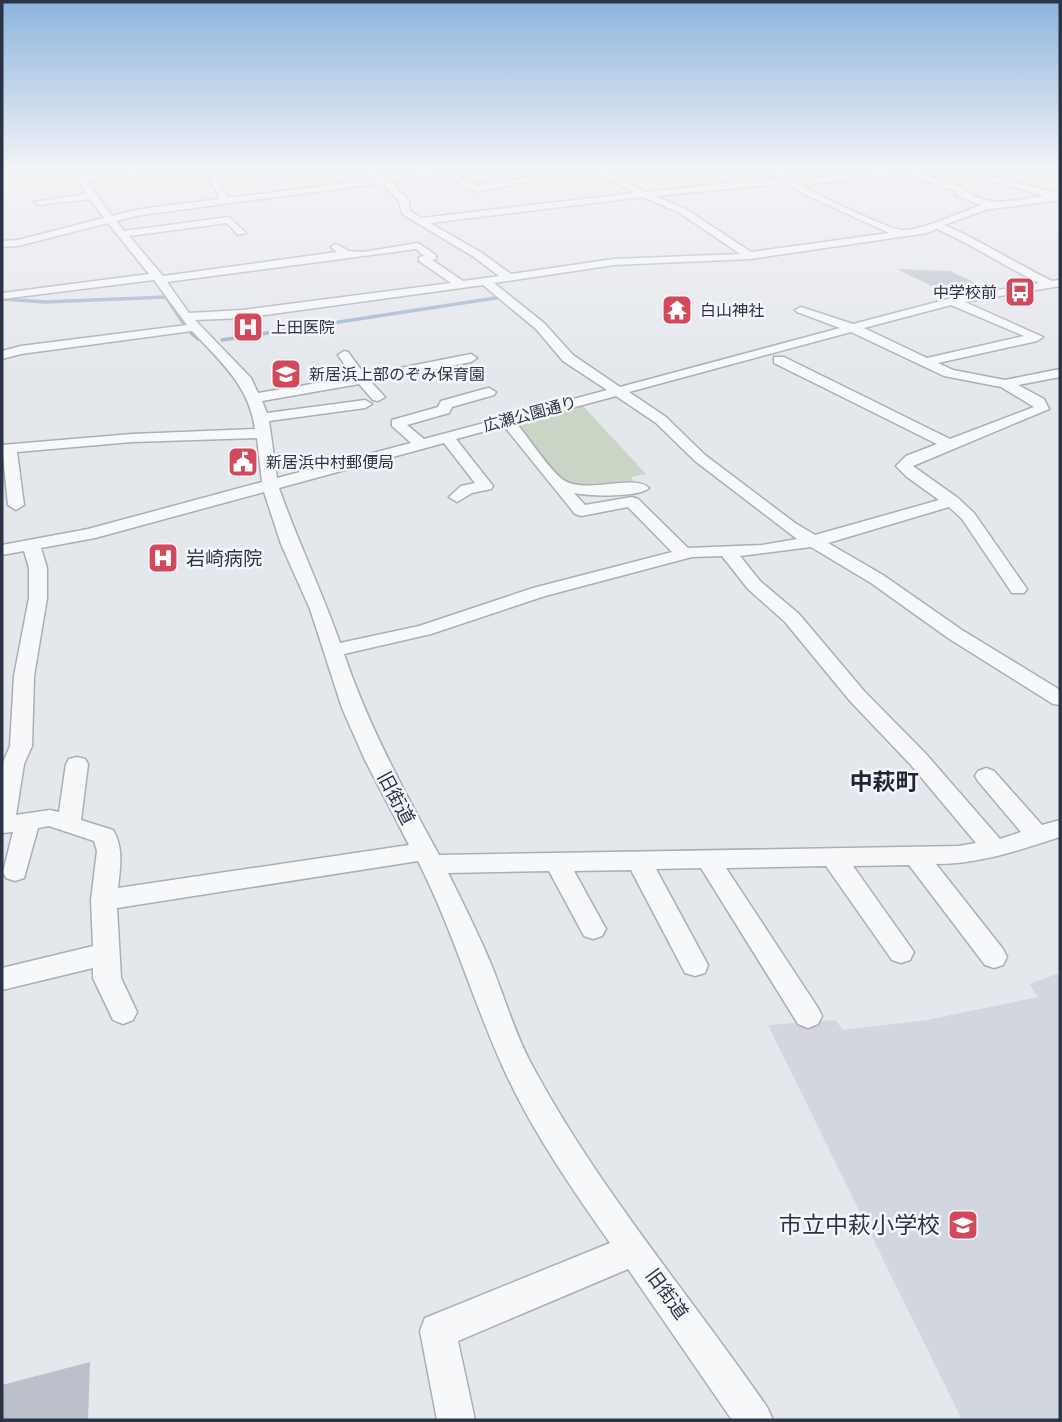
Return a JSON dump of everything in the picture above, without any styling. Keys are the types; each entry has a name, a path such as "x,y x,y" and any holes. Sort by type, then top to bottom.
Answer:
{"street":[{"path":"2,244 34,243 78,234"},
{"name":"旧街道","path":"121,234 190,322 246,381 260,416 270,485 333,650 352,708 428,858 477,963 519,1070 562,1145 754,1420"},
{"path":"443,234 478,255 510,279"},
{"path":"718,234 750,256"},
{"path":"2,355 40,347 110,340 190,322 462,286 614,262 750,256 898,234"},
{"path":"958,234 973,241 1000,260 1057,286"},
{"path":"2,296 239,271 341,251 363,255 418,246 432,257 423,259 462,286"},
{"path":"487,282 540,326 568,358 619,390 661,421 700,458 813,541 1060,699"},
{"name":"広瀬公園通り","path":"2,550 89,534 952,301 1057,286"},
{"path":"925,362 1037,337 952,301"},
{"path":"801,310 853,328 949,373 1005,384 1039,402 1042,409 911,458 904,466 968,516 1018,589"},
{"path":"344,355 375,404 421,444"},
{"path":"260,416 362,380 471,358"},
{"path":"779,360 949,444"},
{"path":"1005,384 1060,373"},
{"path":"397,423 444,410 446,404 489,392"},
{"path":"16,505 6,449 131,438 260,416 375,404"},
{"path":"507,421 581,511 632,502 684,554"},
{"path":"447,437 485,486 467,489 457,497"},
{"path":"558,484 587,491 641,488"},
{"path":"333,650 424,630 539,592 684,554 762,550 813,541 952,501"},
{"path":"31,545 38,568 38,598 24,676 21,746 13,764 2,825 50,818 105,836 109,851 104,900 107,978 123,1012"},
{"path":"726,550 754,585 792,618 857,696 918,759 995,849"},
{"path":"69,824 78,764"},
{"path":"986,776 1049,832"},
{"path":"15,872 28,821"},
{"path":"104,900 428,858 558,863 959,855 995,849 1049,832"},
{"path":"917,856 994,957"},
{"path":"833,857 901,952"},
{"path":"708,860 807,1016"},
{"path":"639,861 695,965"},
{"path":"558,863 593,929"},
{"path":"2,979 105,954"},
{"path":"456,1420 438,1331 634,1250"}],"shaded area":[{"name":"市立中萩小学校","path":"1060,973 1060,1420 962,1420 768,1025 835,1020 843,1030 927,1020 1038,997 1029,984"}],"green space":[{"path":"582,405 646,474 631,477 636,485 587,488 565,483 515,422"}],"building":[{"path":"897,269 950,271 984,287 946,293"},
{"path":"90,1362 88,1420 2,1420 2,1385"}],"waterway":[{"path":"2,299 45,302 166,297 186,327"},
{"path":"222,340 502,297"},
{"path":"189,331 198,339"}],"place":[{"name":"中学校前","path":"1020,292"},
{"name":"白山神社","path":"677,310"},
{"name":"上田医院","path":"248,327"},
{"name":"新居浜上部のぞみ保育園","path":"286,374"},
{"name":"新居浜中村郵便局","path":"243,462"},
{"name":"岩崎病院","path":"163,558"},
{"name":"市立中萩小学校","path":"963,1225"}],"district":[{"name":"中萩町","path":"884,782"}]}
